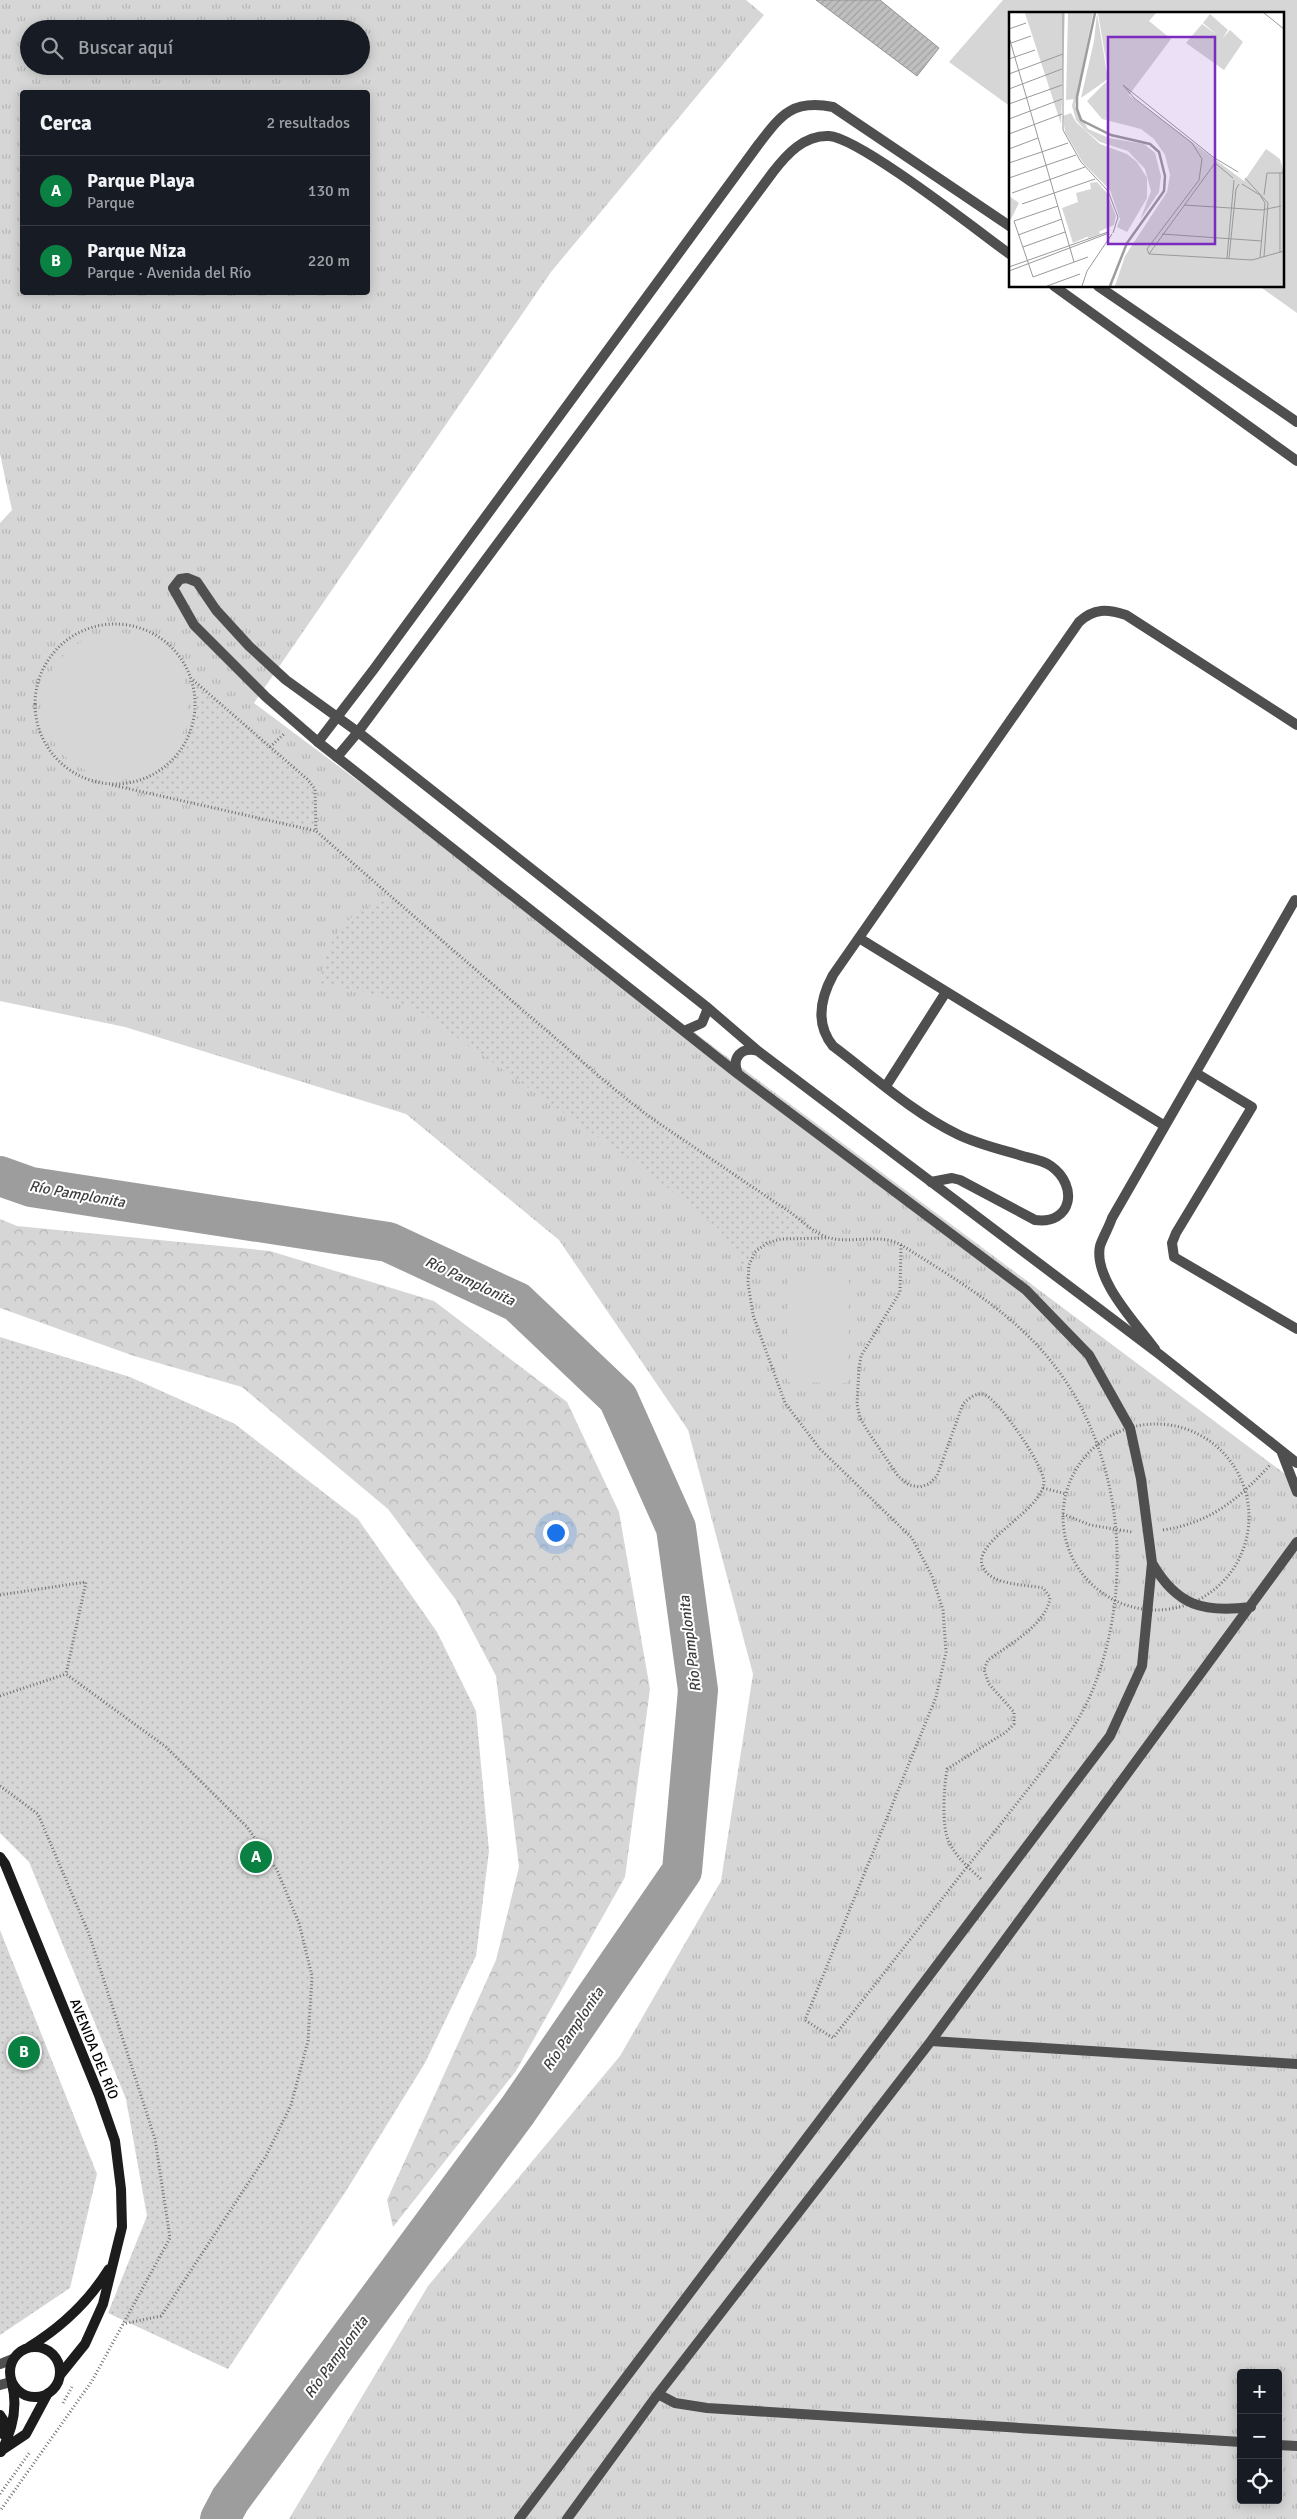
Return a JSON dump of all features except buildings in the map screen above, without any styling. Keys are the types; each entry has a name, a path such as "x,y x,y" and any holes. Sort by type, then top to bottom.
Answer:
{"main road":[{"name":"AVENIDA DEL RÍO","path":"0,1857 5,1864 99,2095 115,2142 122,2210 115,2260 103,2304 85,2344 60,2375"},
{"path":"1,2451 9,2434 15,2404 9,2374 13,2359 54,2331 83,2302 115,2260"},
{"path":"11,2382 24,2394 41,2396 54,2388 60,2375 58,2362 47,2351 40,2347 26,2349"},
{"path":"1,2451 26,2434 48,2393"},
{"path":"0,2415 4,2421 1,2451"}],"street":[{"path":"318,742 758,145 779,118 791,108 806,104 833,106 1009,226"},
{"path":"337,757 358,732 767,180 794,149 808,140 819,136 841,138 893,170 1009,254"},
{"path":"1057,288 1297,461"},
{"path":"1101,288 1297,422"},
{"path":"519,2519 1110,1736 1142,1666 1152,1563 1141,1478 1130,1428 1088,1355 1026,1290 738,1074 318,742 260,691 194,625 173,588 180,579 187,578 197,582 216,610 248,646 286,680 358,732 708,1008 758,1051 1159,1354 1297,1463"},
{"path":"931,1182 952,1178 960,1180 1035,1220 1044,1222 1057,1217 1065,1210 1068,1200 1068,1188 1063,1178 1049,1164 958,1134 922,1113 833,1046 827,1039 820,1016 827,986 1079,622 1090,613 1107,610 1126,615 1297,725"},
{"path":"1159,1354 1111,1290 1099,1266 1100,1246 1112,1218 1295,900"},
{"path":"859,938 1165,1126"},
{"path":"886,1086 946,992"},
{"path":"684,1031 702,1023 708,1008"},
{"path":"738,1074 734,1066 736,1058 742,1051 750,1049 758,1051"},
{"path":"1196,1073 1252,1107 1176,1233 1172,1243 1174,1257 1297,1329"},
{"path":"1282,1452 1297,1492"},
{"path":"568,2519 658,2394 931,2041 1297,1542"},
{"path":"1152,1563 1162,1579 1175,1593 1192,1603 1221,1611 1251,1607"},
{"path":"931,2041 1297,2064"},
{"path":"0,2364 13,2359"},
{"path":"0,2385 11,2382"},
{"path":"658,2394 675,2403 707,2408 1237,2442"},
{"path":"1282,2445 1297,2446"}],"path":[{"path":"316,831 317,802 315,789 311,784 193,680 181,659 161,640 138,629 113,624 87,628 63,641 45,662 35,688 34,715 42,741 59,763 82,778 316,831 642,1112 828,1238"},
{"path":"109,785 135,782 151,776 159,772 179,754 192,732 197,706 193,680"},
{"path":"828,1238 885,1239 901,1245 1015,1323 1038,1345 1058,1371 1087,1420 1097,1445 1111,1492 1117,1531 1118,1565 1115,1601 1106,1645 1093,1688 1071,1733 833,2038 805,2020 927,1721 936,1697 946,1652 943,1610 932,1576 912,1538 806,1434 785,1403 753,1315 748,1283 749,1265 755,1252 767,1243 781,1239 828,1238"},
{"path":"901,1245 900,1292 868,1343 858,1368 857,1404 860,1418 867,1430 898,1476 909,1485 920,1488 929,1484 937,1476 963,1404 970,1397 981,1394 991,1398 999,1408 1040,1465 1044,1478 1043,1488 1036,1499 984,1550 982,1563 986,1574 996,1580 1043,1588 1050,1597 1049,1607 1043,1618 988,1660 984,1670 989,1684 1014,1712 1014,1724 1006,1732 947,1769 946,1835 949,1843 967,1867 994,1890"},
{"path":"1063,1514 1090,1525 1117,1531 1148,1532 1177,1528 1207,1518 1246,1492 1282,1452"},
{"path":"1043,1488 1066,1494"},
{"path":"0,1595 86,1582 66,1674"},
{"path":"0,1696 66,1674"},
{"path":"66,1674 166,1747 247,1827 277,1870 299,1923 312,1976 308,2041 294,2096 266,2156 161,2316 123,2324"},
{"path":"62,2406 74,2382"},
{"path":"0,2494 34,2446"}],"green space":[{"path":"0,0 746,0 764,15 551,272 254,703 1297,1483 1297,2519 289,2519 428,2286 620,2056 721,1881 753,1674 688,1430 559,1240 406,1114 125,1027 0,1001 0,523 12,510 0,454"},
{"path":"1003,0 1297,0 1297,313 1262,288 1284,288 1284,12 1009,12 1009,106 949,62"},
{"path":"116,633 144,638 167,654 183,677 188,705 183,733 167,756 144,772 116,777 88,772 65,756 49,733 44,705 49,677 65,654 88,638"},
{"path":"193,680 307,779 315,789 316,831 109,785 133,783 148,777 159,771 178,754 191,732 195,720 197,704"},
{"path":"394,899 642,1112 827,1238 785,1239 773,1241 763,1246 755,1254 750,1266 748,1283 737,1253 720,1230 653,1176 448,1031 418,1010 373,994 320,983 327,952 342,928 363,909"},
{"path":"0,1219 17,1226 270,1251 434,1301 567,1402 619,1512 650,1689 625,1877 516,2071 393,2227 387,2200 496,1960 519,1867 496,1676 456,1600 388,1509 242,1387 134,1356 0,1308"},
{"path":"788,1277 849,1277 848,1383 787,1382"},
{"path":"0,1337 130,1377 235,1424 358,1519 437,1632 476,1711 489,1851 476,1956 425,2063 346,2191 228,2369 108,2313 147,2216 126,2099 29,1862 0,1833"},
{"path":"0,1930 97,2174 70,2288 0,2335"}],"waterway":[{"name":"Río Pamplonita","path":"0,1176 31,1187 388,1242 517,1302 618,1398 676,1528 698,1690 682,1871 518,2110 230,2500 220,2519"}],"place":[{"name":"Parque Playa","path":"256,1857"},
{"name":"Parque Niza","path":"24,2052"}]}
